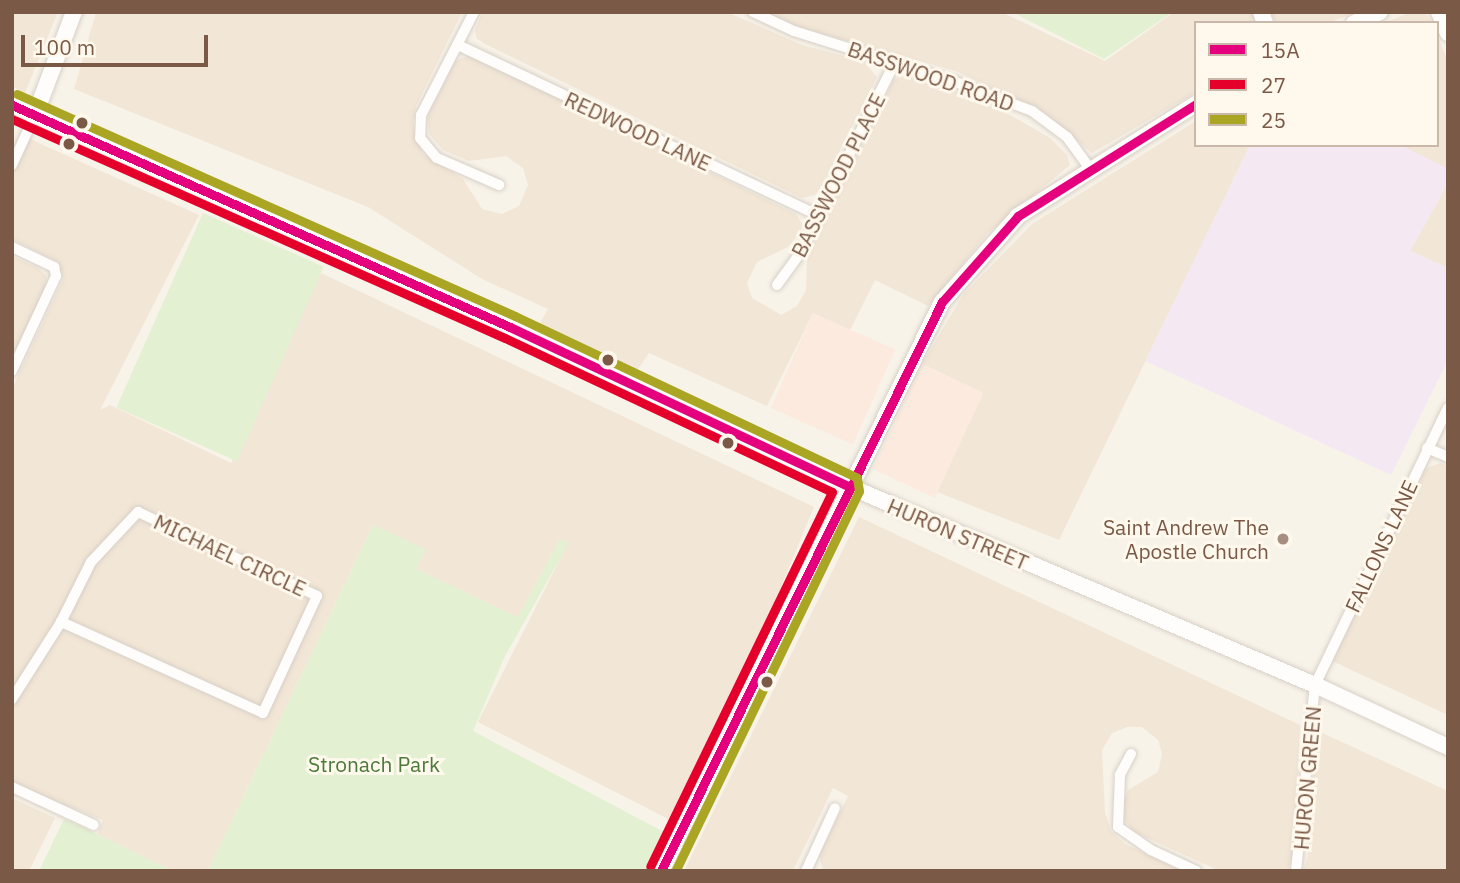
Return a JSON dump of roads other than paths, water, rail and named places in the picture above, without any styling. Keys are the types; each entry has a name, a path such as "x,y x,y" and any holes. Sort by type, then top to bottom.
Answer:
{"main road":[{"path":"35,115 74,12"},
{"path":"1359,21 1380,12"},
{"path":"1439,12 1448,33"},
{"name":"HURON STREET","path":"12,105 510,327 848,486 1315,685 1448,747"},
{"path":"661,871 848,486 942,302 1018,216 1194,105"}],"street":[{"path":"474,12 421,116 420,138 437,158 499,185"},
{"name":"BASSWOOD ROAD","path":"753,12 794,31 895,62 1032,111 1067,137 1090,169"},
{"name":"REDWOOD LANE","path":"458,45 819,216"},
{"name":"BASSWOOD PLACE","path":"777,285 801,253 895,62"},
{"path":"12,164 35,115"},
{"path":"12,247 54,267 56,276 52,295 12,372"},
{"name":"FALLONS LANE","path":"1315,685 1448,408"},
{"path":"1427,448 1448,457"},
{"name":"MICHAEL CIRCLE","path":"12,699 61,622 91,562 138,512 317,596 263,713 61,622"},
{"name":"HURON GREEN","path":"1296,871 1315,685"},
{"path":"1131,754 1118,785 1118,827 1151,850 1196,871"},
{"path":"12,787 94,825"},
{"path":"806,871 835,808"}],"place":[{"name":"Saint Andrew The Apostle Church","path":"1283,539"}],"park label":[{"name":"Stronach Park","path":"374,764"}]}
